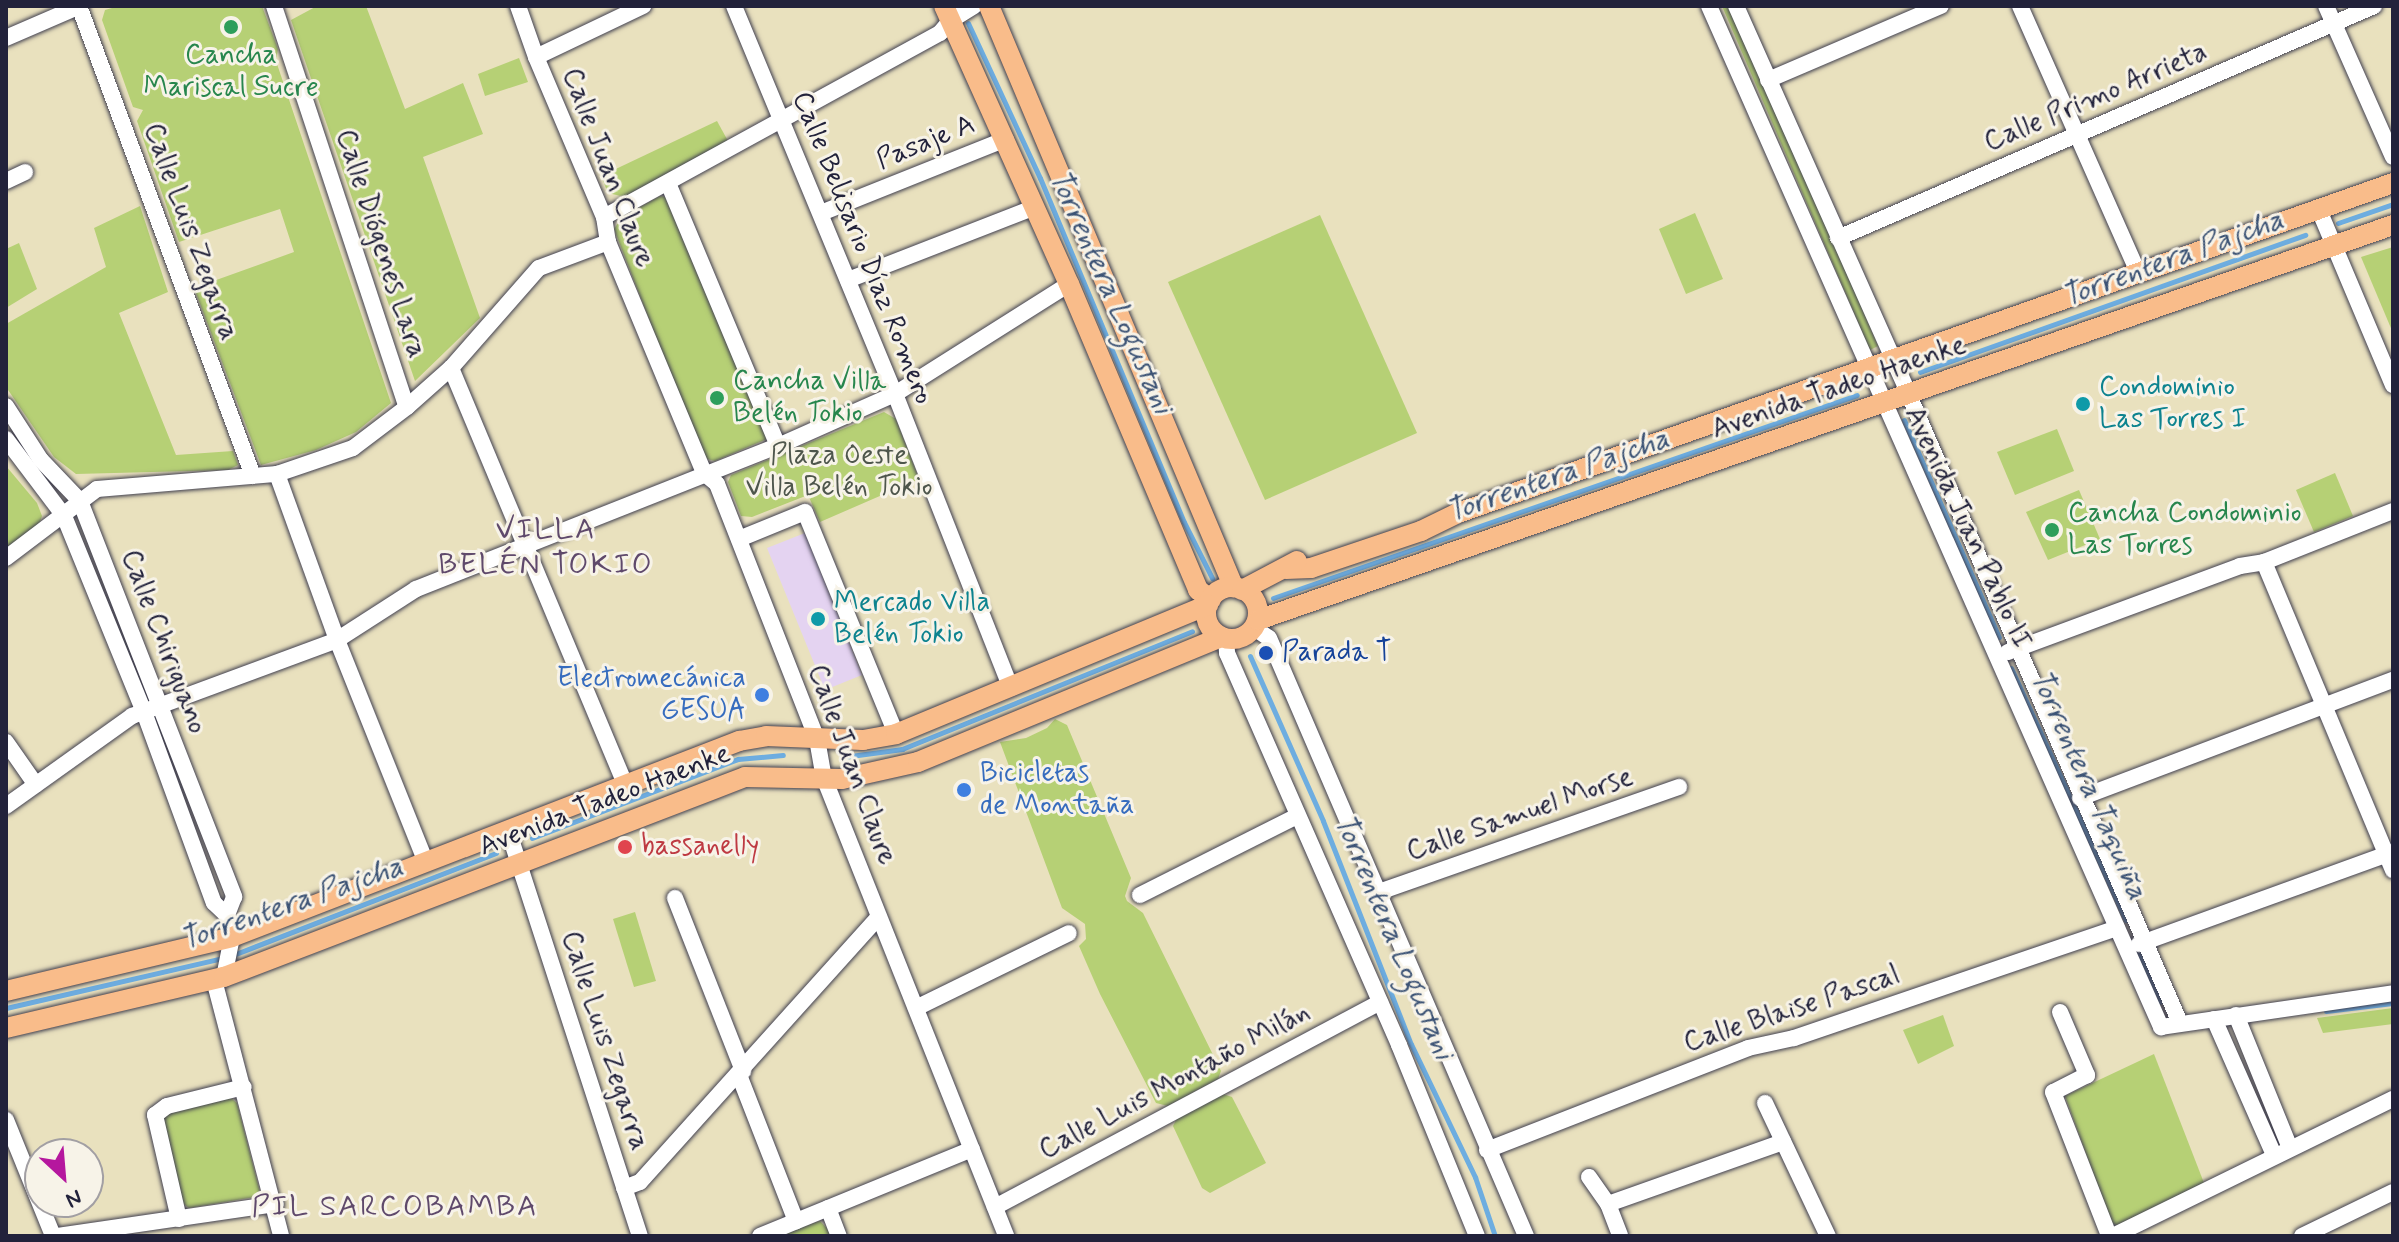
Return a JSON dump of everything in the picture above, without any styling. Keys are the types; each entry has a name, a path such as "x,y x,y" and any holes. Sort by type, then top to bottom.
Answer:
{"main road":[{"path":"989,6 1238,589 1256,604 1256,624 1241,637 1224,638 1208,624 1209,602 1220,590 1238,589"},
{"path":"947,14 1006,139 1198,590 1209,602"},
{"name":"Avenida Tadeo Haenke","path":"1238,589 1286,569 1300,559 1418,519 1458,513 2393,183"},
{"name":"Avenida Tadeo Haenke","path":"1256,624 2393,225"},
{"name":"Avenida Tadeo Haenke","path":"6,991 225,962 426,863 739,741 766,736 863,740 896,734 1209,602"},
{"name":"Avenida Tadeo Haenke","path":"6,1028 225,962 519,862 745,777 842,779 918,762 1224,638"}],"street":[{"path":"6,38 80,6"},
{"name":"Calle Luis Zegarra","path":"80,6 253,476"},
{"name":"Calle Diógenes Lara","path":"274,6 407,407"},
{"name":"Calle Juan Claure","path":"518,6 536,57 604,217 608,242 704,473 717,484 739,539 817,739 824,778 1006,1236"},
{"path":"536,57 643,6"},
{"name":"Calle Belisario Díaz Romero","path":"734,6 895,394 1011,688"},
{"path":"604,217 940,33 947,14 974,6"},
{"name":"Avenida Juan Pablo II","path":"1709,6 1882,403 1998,656 2161,1027 2180,1023 2080,798 1908,393 1736,6"},
{"path":"1768,80 1941,6"},
{"path":"2020,6 2139,274"},
{"path":"2326,6 2393,157"},
{"name":"Calle Primo Arrieta","path":"1838,238 2374,6"},
{"name":"Pasaje A","path":"821,213 1006,139"},
{"path":"6,181 25,172"},
{"path":"668,183 778,446"},
{"path":"848,280 1035,207"},
{"path":"2319,210 2393,385"},
{"path":"6,558 97,489 277,474 353,448 451,368 539,268 608,242"},
{"path":"6,806 132,716 161,708 337,640 416,589 778,446 895,394 1069,284"},
{"name":"Calle Diógenes Lara","path":"451,368 625,784"},
{"name":"Calle Chiriguano","path":"6,406 41,460 80,501 234,897 227,915 225,962 244,1087 276,1204 281,1236"},
{"name":"Calle Chiriguano","path":"6,439 64,516 144,712 214,903 227,915"},
{"path":"277,474 337,640 426,863"},
{"path":"1998,656 2240,566 2264,562 2393,511"},
{"path":"739,539 805,512 896,734"},
{"path":"2125,947 2391,859 2264,562"},
{"path":"1256,624 1269,638 1526,1236"},
{"path":"1224,638 1227,653 1380,1002 1477,1236"},
{"path":"2080,798 2393,680"},
{"path":"6,742 36,785"},
{"name":"Calle Samuel Morse","path":"1379,892 1679,787"},
{"path":"1140,895 1297,816"},
{"name":"Calle Luis Zegarra","path":"508,830 640,1236"},
{"path":"675,898 796,1221"},
{"path":"624,1188 640,1182 879,917"},
{"name":"Calle Blaise Pascal","path":"1487,1150 1748,1048 1794,1038 2117,928"},
{"path":"916,1008 1069,933"},
{"path":"2180,1023 2393,993"},
{"name":"Calle Luis Montaño Milán","path":"995,1207 1380,1002"},
{"path":"2060,1012 2087,1075 2053,1092 2111,1236 2393,1099"},
{"path":"2236,1015 2290,1148"},
{"path":"2214,1019 2274,1155"},
{"path":"179,1219 155,1115 167,1106 244,1087"},
{"path":"1765,1103 1828,1236"},
{"path":"6,1120 55,1236 276,1204"},
{"path":"1608,1204 1783,1142"},
{"path":"760,1236 972,1149"},
{"path":"1589,1177 1608,1204 1620,1236"},
{"path":"2314,1233 2393,1192"},
{"path":"828,1208 839,1236"}],"shaded area":[{"name":"Mercado Villa Belén Tokio","path":"805,533 862,675 825,690 767,548"}],"green space":[{"path":"119,6 262,6 278,49 276,61 391,403 356,432 316,450 261,465 194,288 294,252 280,209 179,242 137,121 143,110 133,107 102,20 105,10"},
{"path":"317,6 366,6 405,109 463,83 483,134 423,157 480,318 415,381 291,20"},
{"path":"1722,6 1732,6 1878,346 1870,350"},
{"path":"519,58 528,82 485,96 478,74"},
{"path":"717,121 728,141 625,197 608,193 601,176"},
{"path":"660,196 665,197 767,439 715,461 703,458 614,229 622,217"},
{"path":"140,206 168,292 119,313 176,455 233,451 238,465 228,470 76,474 54,457 6,387 6,324 106,267 94,228"},
{"path":"1695,213 1723,279 1686,294 1659,229"},
{"path":"1320,215 1417,433 1265,500 1168,282"},
{"path":"19,243 37,289 6,308 6,249"},
{"path":"2393,247 2393,333 2361,257"},
{"name":"Plaza Oeste Villa Belén Tokio","path":"884,412 896,419 919,479 820,522 808,495 752,517 741,516 728,482 731,475"},
{"path":"2057,429 2074,471 2015,495 1997,452"},
{"path":"6,466 37,503 42,516 38,527 6,549"},
{"path":"2335,473 2353,516 2314,532 2296,490"},
{"path":"2079,490 2100,539 2048,560 2026,512"},
{"path":"1055,719 1067,725 1131,878 1125,896 1127,901 1143,913 1221,1071 1218,1079 1168,1106 1156,1103 1100,994 1079,946 1086,939 1085,924 1062,908 1000,742 1026,738 1047,728"},
{"path":"635,912 656,981 634,987 613,919"},
{"path":"2393,1008 2393,1024 2323,1033 2317,1018"},
{"path":"1943,1015 1954,1046 1918,1064 1903,1030"},
{"path":"2154,1054 2204,1183 2122,1226 2116,1225 2111,1222 2065,1096"},
{"path":"1223,1094 1232,1097 1266,1163 1210,1193 1202,1188 1173,1126 1177,1118"},
{"path":"227,1095 237,1103 260,1192 255,1197 189,1208 181,1202 163,1114"},
{"path":"820,1221 834,1236 780,1236 816,1222"}],"waterway":[{"name":"Torrentera Logustani","path":"968,23 1040,178 1184,522 1212,578"},
{"name":"Torrentera Pajcha","path":"2338,223 2393,204"},
{"name":"Torrentera Pajcha","path":"1920,372 2305,235"},
{"name":"Torrentera Pajcha","path":"1273,598 1857,395"},
{"name":"Torrentera Taquiña","path":"1904,420 1999,637"},
{"name":"Torrentera Pajcha","path":"843,757 902,749 1192,631"},
{"name":"Torrentera Logustani","path":"1250,656 1323,821 1411,1044 1475,1177 1495,1236"},
{"name":"Torrentera Taquiña","path":"2011,668 2126,920"},
{"name":"Torrentera Pajcha","path":"532,838 738,759 783,755"},
{"name":"Torrentera Pajcha","path":"233,955 496,853"},
{"name":"Torrentera Taquiña","path":"2138,950 2160,1001"},
{"name":"Torrentera Pajcha","path":"6,1008 223,958"},
{"name":"Torrentera Taquiña","path":"2326,1011 2393,1003"}],"place":[{"name":"Cancha Mariscal Sucre","path":"231,27"},
{"name":"Cancha Villa Belén Tokio","path":"717,398"},
{"name":"Condominio Las Torres I","path":"2083,404"},
{"name":"Cancha Condominio Las Torres","path":"2052,530"},
{"name":"Mercado Villa Belén Tokio","path":"818,619"},
{"name":"Parada T","path":"1266,653"},
{"name":"Electromecánica GESUA","path":"762,695"},
{"name":"Bicicletas de Montaña","path":"964,790"},
{"name":"bassanelly","path":"625,847"}],"district":[{"name":"VILLA BELÉN TOKIO","path":"546,547"},
{"name":"PIL SARCOBAMBA","path":"395,1207"}]}
